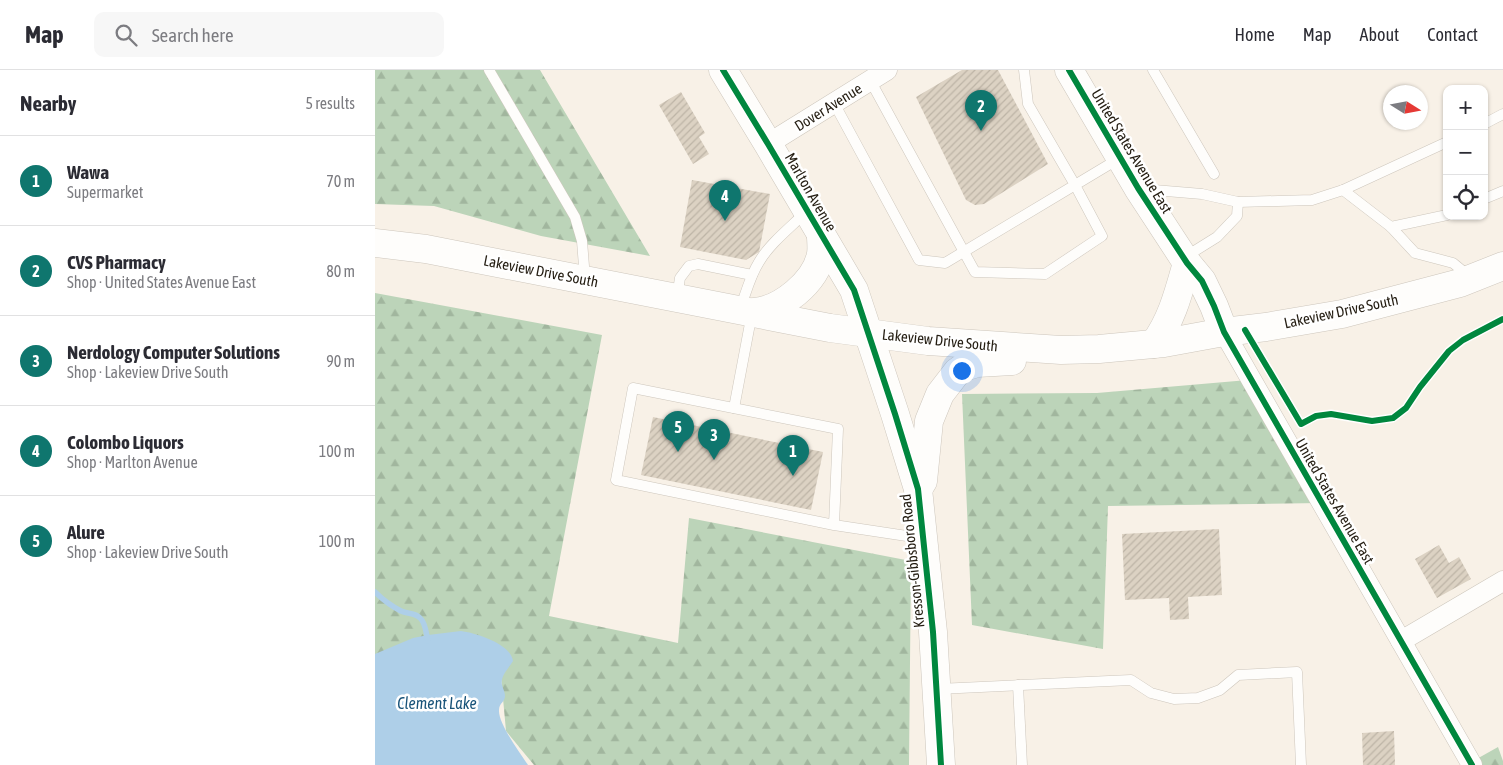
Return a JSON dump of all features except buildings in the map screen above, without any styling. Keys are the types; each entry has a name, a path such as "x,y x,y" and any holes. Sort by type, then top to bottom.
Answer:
{"main road":[{"name":"Marlton Avenue","path":"723,70 769,144 854,290 867,332"},
{"name":"United States Avenue East","path":"1069,70 1138,188 1202,281 1224,332"},
{"path":"746,311 765,311 787,300 811,277 821,256 821,234"},
{"name":"Lakeview Drive South","path":"375,242 426,249 830,328 928,341 1061,350 1154,344 1266,327 1356,310 1460,282 1503,266"},
{"path":"1154,344 1164,331 1177,299 1186,260"},
{"name":"Kresson-Gibbsboro Road","path":"867,332 918,489 933,632 941,765"},
{"path":"918,489 923,480 929,421 940,394 957,372 964,367 977,363 1032,360 1061,350"}],"street":[{"name":"Dover Avenue","path":"769,144 878,75"},
{"name":"United States Avenue East","path":"1224,332 1472,765"},
{"path":"1401,641 1503,581"}],"lane":[{"path":"489,70 575,216 582,241 585,280"},
{"path":"878,75 975,272 1045,274 1102,236 1028,104 1024,70"},
{"path":"1153,70 1214,174"},
{"path":"834,103 919,260 945,262 1121,158"},
{"path":"1488,122 1503,114"},
{"path":"1138,188 1202,194 1238,202 1312,200 1343,190 1443,144"},
{"path":"1343,190 1391,227 1415,253 1453,263 1471,278"},
{"path":"1488,197 1503,191"},
{"path":"1186,260 1217,237 1237,216 1238,202"},
{"path":"734,408 752,275 764,254 807,211"},
{"path":"1391,227 1443,217"},
{"path":"677,298 680,278 689,266 699,264 752,275"},
{"path":"834,525 838,429 633,388 615,480 834,525 923,538"},
{"path":"937,689 1131,680 1151,693 1174,699 1198,698 1220,690 1238,675 1297,672 1301,765"},
{"path":"1018,685 1022,765"}],"green space":[{"path":"375,70 540,70 650,256 541,236 434,206 375,204"},
{"path":"375,293 602,335 549,616 678,643 689,518 911,561 909,765 534,765 506,731 498,644 375,659"},
{"path":"1248,380 1321,503 1108,506 1103,649 972,625 962,394 1097,393"},
{"path":"1498,747 1503,765 1466,765"}],"water":[{"name":"Clement Lake","path":"461,631 492,640 506,649 511,655 513,661 502,678 505,696 499,708 500,716 510,738 528,765 375,765 375,654 413,638"}],"waterway":[{"path":"375,592 397,609 418,616 422,620 428,641"}],"cycle path":[{"path":"723,70 854,290 895,414 918,489 933,632 941,765"},
{"path":"1069,70 1138,188 1187,263 1202,281 1224,332 1472,765"},
{"path":"1245,330 1301,424 1316,416 1331,414 1372,421 1393,418 1406,408 1449,351 1463,340 1503,319"}],"place":[{"name":"CVS Pharmacy","path":"981,131"},
{"name":"Colombo Liquors","path":"725,221"},
{"name":"Alure","path":"678,452"},
{"name":"Nerdology Computer Solutions","path":"714,460"},
{"name":"Wawa","path":"793,476"}]}
